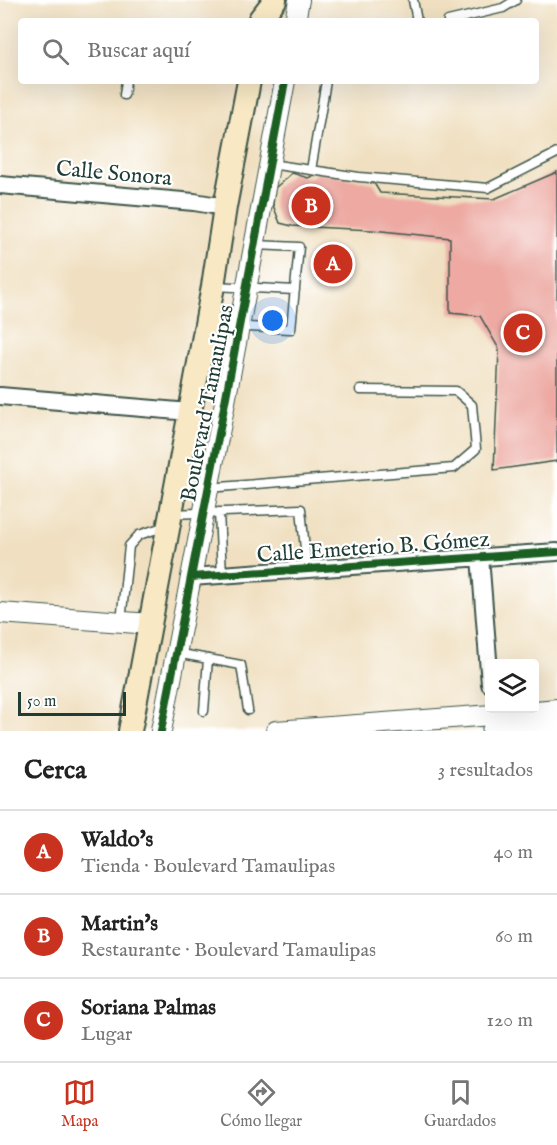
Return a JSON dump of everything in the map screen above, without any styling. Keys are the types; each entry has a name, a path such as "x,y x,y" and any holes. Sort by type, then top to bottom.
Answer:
{"main road":[{"path":"259,13 274,0"},
{"name":"Boulevard Tamaulipas","path":"130,731 248,84"}],"street":[{"path":"296,18 299,0"},
{"name":"Boulevard Tamaulipas","path":"161,731 191,577 211,513 208,488 284,84"},
{"name":"Calle Sonora","path":"0,185 194,202 225,207"},
{"path":"0,396 190,412"},
{"name":"Calle Emeterio B. Gómez","path":"191,577 557,552"},
{"path":"480,558 487,659"},
{"path":"0,613 151,624"},
{"path":"276,731 492,721 557,709"},
{"path":"492,721 528,730 557,725"}],"lane":[{"path":"412,0 416,18"},
{"path":"461,18 503,8 516,0"},
{"path":"124,95 126,84"},
{"path":"310,170 325,84"},
{"path":"270,164 359,177 488,188 557,153"},
{"path":"206,325 291,330 299,247 255,245"},
{"path":"213,286 295,290"},
{"path":"176,487 208,488 454,468 476,450 472,405 456,391 360,390"},
{"path":"121,622 129,546 139,535 170,519 211,513 302,509 307,569"},
{"path":"211,513 222,574"},
{"path":"176,653 242,665 248,710"},
{"path":"204,711 208,659"}],"building":[{"path":"557,172 557,461 494,470 499,349 480,316 450,313 450,238 372,230 292,226 280,223 273,205 275,188 292,173 308,178 319,173 374,183 380,193 494,199"}],"cycle path":[{"path":"161,731 284,84"},
{"path":"191,577 557,552"}],"place":[{"name":"Martin's","path":"311,206"},
{"name":"Waldo's","path":"333,264"},
{"name":"Soriana Palmas","path":"523,333"}]}
